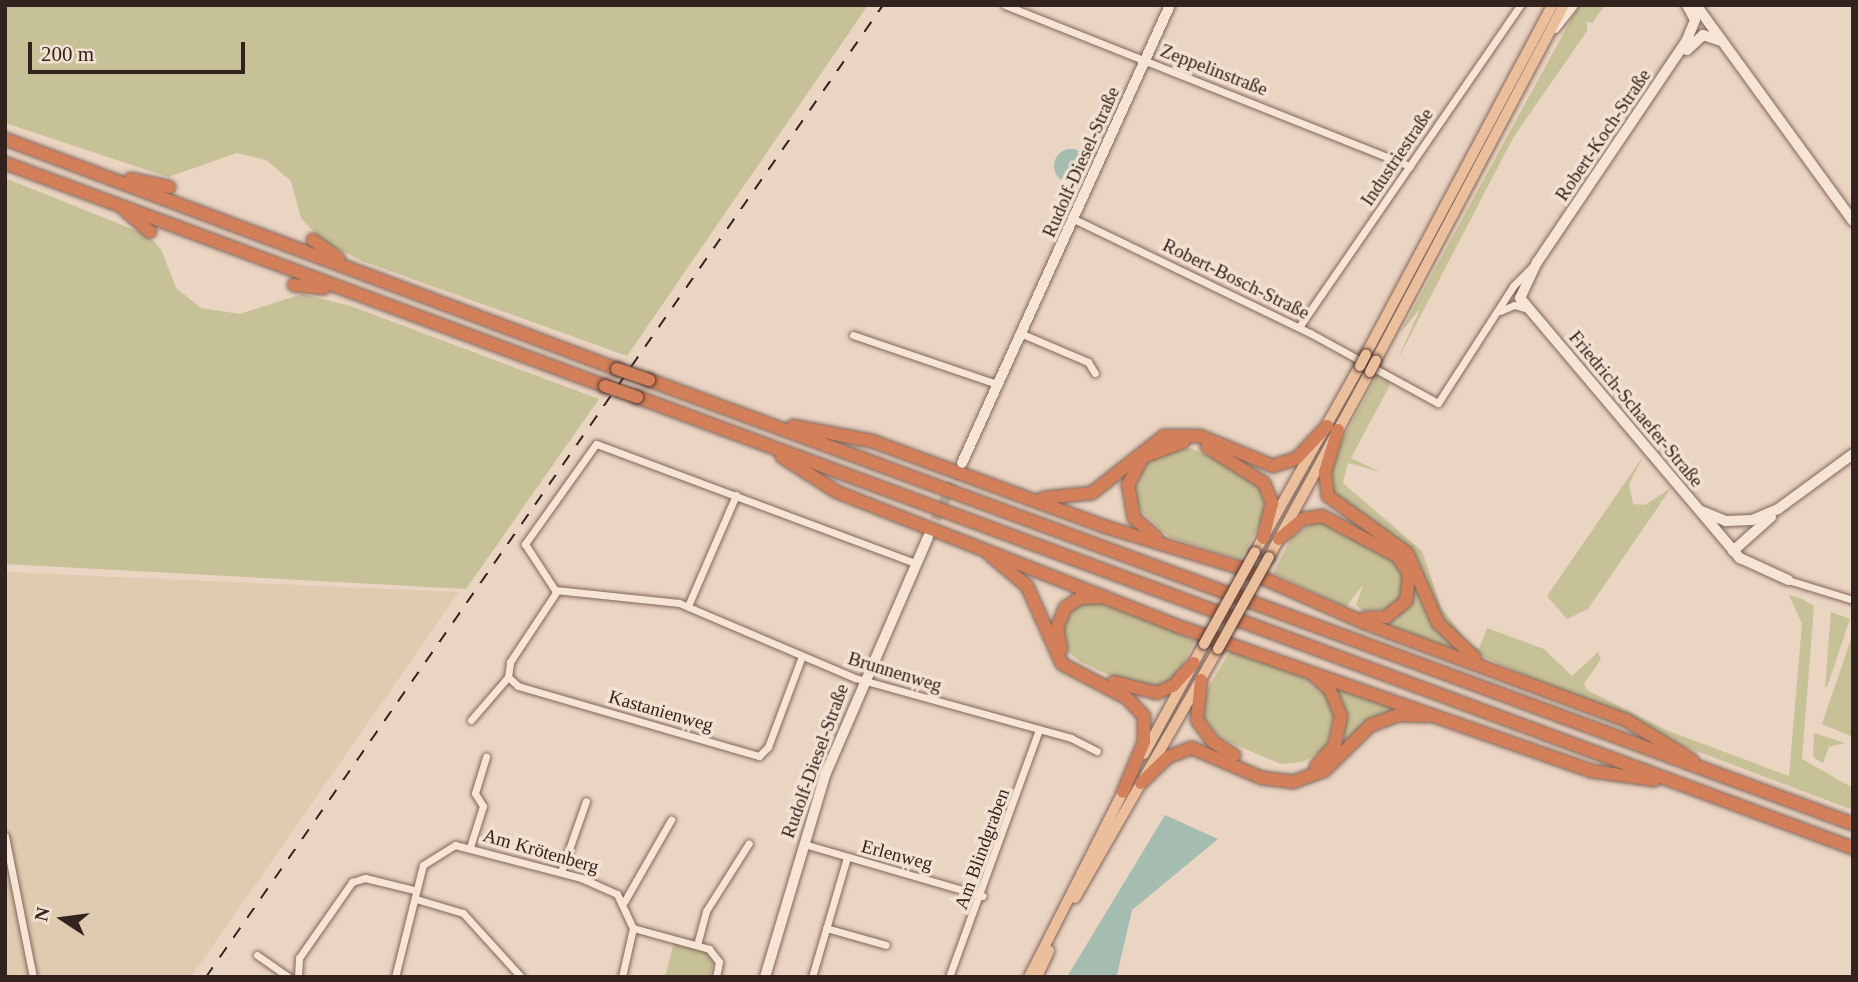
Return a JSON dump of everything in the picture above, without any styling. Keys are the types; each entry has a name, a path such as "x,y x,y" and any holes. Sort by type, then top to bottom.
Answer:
{"highway":[{"path":"5,139 617,369 1853,824"},
{"path":"5,163 1853,848"},
{"path":"83,168 169,187"},
{"path":"123,207 150,232"},
{"path":"313,240 356,270"},
{"path":"294,285 362,296"},
{"path":"757,419 872,441 1181,550 1626,720 1709,772"},
{"path":"1000,486 1053,500 1083,496 1108,482 1144,446 1175,434 1200,436 1250,460 1273,466 1291,462 1333,428"},
{"path":"1333,428 1324,479 1332,503 1407,553 1446,633 1503,672"},
{"path":"1181,550 1138,524 1126,492 1143,457 1180,442 1216,451 1264,483 1272,503 1263,538"},
{"path":"761,443 837,492 1139,609 1591,771 1675,782"},
{"path":"1279,539 1303,519 1330,517 1391,551 1409,574 1406,601 1386,617 1364,618 1328,605"},
{"path":"953,536 999,560 1027,586 1062,664 1141,710 1145,737 1123,792"},
{"path":"1139,609 1080,597 1061,614 1059,644 1077,665 1143,693 1173,686 1194,663"},
{"path":"1201,680 1196,712 1206,735 1264,771 1294,775 1328,755 1341,716 1330,690 1300,666"},
{"path":"1141,783 1168,757 1192,748 1262,778 1293,782 1324,771 1371,725 1388,718 1419,715 1457,722"}],"main road":[{"name":"Rudolf-Diesel-Straße","path":"962,463 1020,332 1076,220 1170,5"},
{"path":"1371,365 1552,5"},
{"path":"1029,977 1123,792 1204,644 1263,538 1371,365 1553,32 1564,5"},
{"path":"1553,32 1573,5"},
{"name":"Robert-Koch-Straße","path":"1528,309 1521,290 1537,262 1659,85 1694,26 1687,5"},
{"path":"1696,5 1853,221"},
{"path":"1659,85 1698,38 1721,42"},
{"name":"Friedrich-Schaefer-Straße","path":"1528,309 1733,551 1751,568 1788,580"},
{"path":"1037,977 1141,783 1279,539 1333,428"},
{"path":"1733,551 1778,509 1853,454"},
{"path":"1699,510 1741,522 1778,509"},
{"name":"Rudolf-Diesel-Straße","path":"765,977 804,844 862,680 928,537"}],"street":[{"name":"Zeppelinstraße","path":"1005,5 1410,166"},
{"name":"Industriestraße","path":"1299,327 1520,5"},
{"name":"Robert-Bosch-Straße","path":"1076,220 1299,327 1371,365"},
{"name":"Robert-Koch-Straße","path":"1371,365 1438,403 1537,262"},
{"path":"1500,312 1512,305 1528,309"},
{"path":"1020,332 1088,362 1095,373"},
{"path":"853,335 997,384"},
{"path":"471,720 508,677 510,662 557,591 545,584 525,544 596,444 915,563"},
{"path":"688,606 736,495"},
{"path":"1788,580 1853,600"},
{"name":"Brunnenweg","path":"557,591 688,606 862,680 1039,730 1097,751"},
{"name":"Kastanienweg","path":"508,677 518,686 759,756 768,747 802,656"},
{"name":"Am Blindgraben","path":"949,977 983,896 1039,730"},
{"path":"470,847 483,806 475,793 486,757"},
{"path":"561,872 586,801"},
{"path":"622,977 633,928 624,902 671,820"},
{"path":"5,836 33,977"},
{"path":"696,945 706,911 749,843"},
{"name":"Erlenweg","path":"804,844 983,896"},
{"name":"Am Krötenberg","path":"414,890 432,854 450,846 470,847 606,887 624,902"},
{"path":"812,977 847,857"},
{"path":"298,977 299,958 352,882 365,878 414,890 416,899 395,977"},
{"path":"416,899 463,913 521,977"},
{"path":"633,928 696,945 717,957 716,977"},
{"path":"826,929 886,945"},
{"path":"257,955 289,977"}],"shaded area":[{"path":"5,5 868,5 627,356 362,261 321,240 301,218 291,181 266,160 237,153 168,177 5,123"},
{"path":"1579,5 1605,5 1592,23 1587,21 1587,31 1513,138 1397,361 1420,309 1400,333"},
{"path":"1071,149 1083,154 1088,166 1083,178 1071,183 1059,178 1054,166 1059,154"},
{"path":"5,178 147,235 161,249 176,288 201,308 240,314 302,294 351,306 599,399 466,589 5,564"},
{"path":"1377,376 1391,383 1351,458 1380,472 1348,463 1343,483 1422,551 1441,607 1468,643 1479,649 1487,628 1544,649 1572,676 1598,652 1601,659 1584,684 1587,690 1666,730 1789,776 1802,624 1789,595 1802,599 1814,606 1802,759 1853,788 1853,810 1678,744 1473,652 1448,630 1419,566 1332,495 1331,461"},
{"path":"1190,448 1243,471 1263,490 1265,515 1240,560 1169,537 1138,508 1132,493 1146,463 1165,451"},
{"path":"1644,455 1629,484 1633,504 1645,505 1671,488 1588,609 1567,619 1547,596"},
{"path":"1319,520 1386,554 1405,573 1401,597 1390,608 1363,611 1356,605 1363,585 1346,607 1273,573 1292,537"},
{"path":"5,572 459,592 191,977 5,977"},
{"path":"1414,575 1439,629 1461,652 1379,623 1403,610 1413,596"},
{"path":"1085,600 1114,605 1195,641 1176,677 1158,688 1135,687 1081,662 1068,652 1061,628 1068,611"},
{"path":"1831,612 1850,619 1825,687"},
{"path":"1853,633 1853,737 1822,724"},
{"path":"1230,651 1299,673 1329,696 1335,710 1327,747 1303,762 1281,764 1220,738 1202,716 1204,695"},
{"path":"1333,683 1403,709 1343,747 1345,715"},
{"path":"1814,733 1845,743 1829,747 1823,763 1813,757"},
{"path":"1165,815 1218,839 1132,910 1117,975 1067,977"},
{"path":"674,942 706,950 713,964 710,977 665,977"}],"tunnel":[{"path":"929,533 960,467"}],"railway":[{"path":"206,977 883,5"}]}
